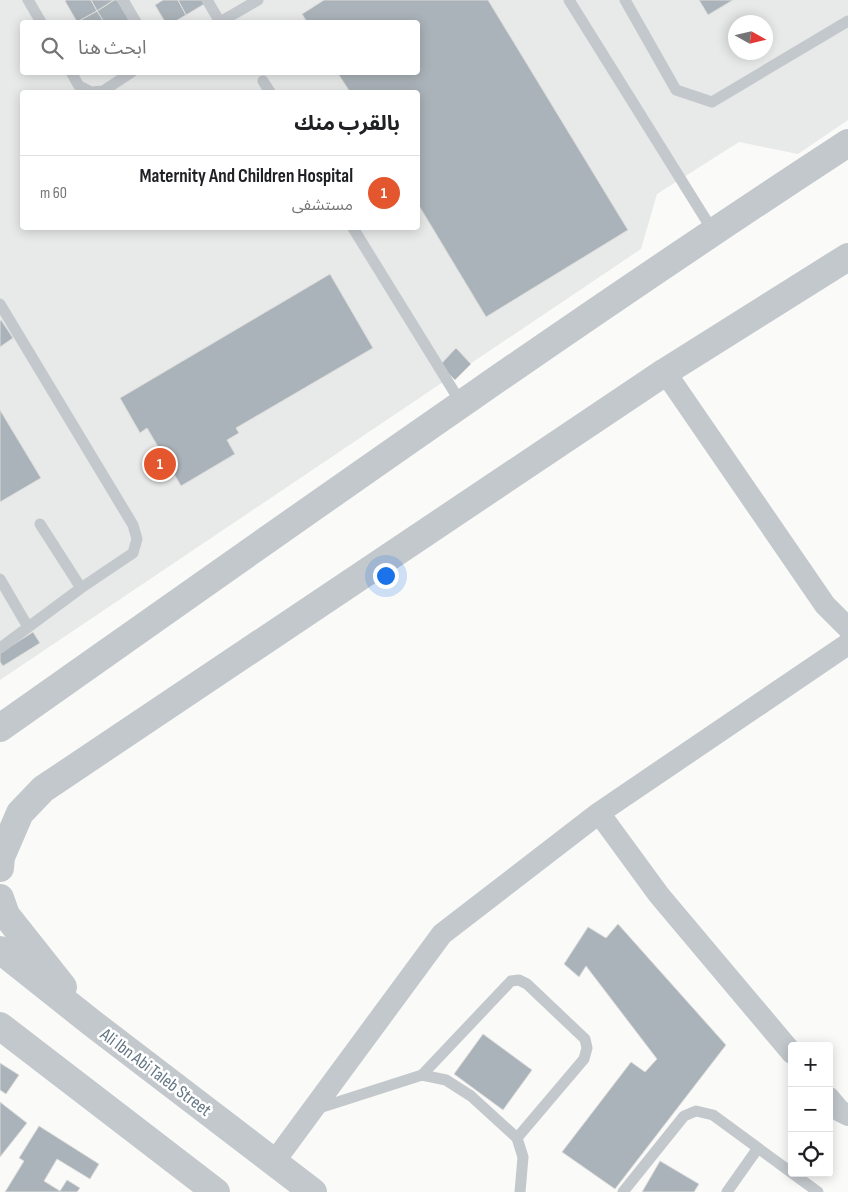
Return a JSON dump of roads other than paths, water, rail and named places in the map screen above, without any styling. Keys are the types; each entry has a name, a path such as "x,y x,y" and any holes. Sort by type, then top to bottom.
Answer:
{"street":[{"path":"0,728 461,403 713,231 848,143"},
{"path":"0,868 10,816 43,789 665,372 848,257"},
{"path":"665,372 825,605 848,628"},
{"path":"274,1162 442,934 600,813 848,644"},
{"path":"600,813 659,895 788,1048"},
{"path":"0,898 6,915 92,1023"},
{"name":"Ali Ibn Abi Taleb Street","path":"0,950 313,1192"},
{"path":"0,1026 216,1192"},
{"path":"833,1102 848,1115"}],"lane":[{"path":"28,0 40,20"},
{"path":"123,0 135,20"},
{"path":"207,0 219,20"},
{"path":"223,20 258,0"},
{"path":"569,0 713,231"},
{"path":"625,0 676,90 712,102 848,21"},
{"path":"73,75 79,86 88,90"},
{"path":"105,90 127,75"},
{"path":"263,81 269,90"},
{"path":"354,230 461,403"},
{"path":"0,304 133,525 137,539 133,553 81,588 0,648"},
{"path":"40,524 81,588"},
{"path":"0,580 28,627"},
{"path":"311,1111 422,1075 510,980 519,980 527,984 585,1039 587,1048 584,1059 517,1138"},
{"path":"422,1075 446,1080 463,1090 517,1138 523,1157 520,1192"},
{"path":"623,1192 684,1116 696,1112 713,1115 788,1170"},
{"path":"727,1192 758,1148"},
{"path":"797,1177 818,1192"}],"place":[{"name":"Maternity And Children Hospital","path":"160,464"}]}
